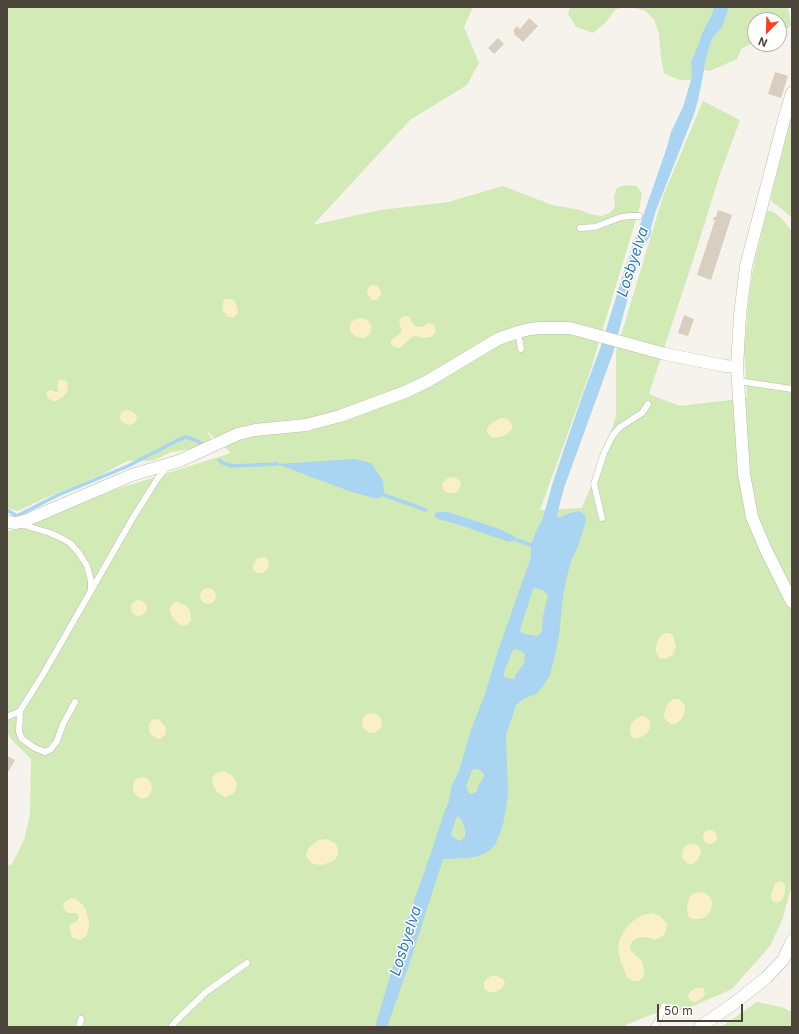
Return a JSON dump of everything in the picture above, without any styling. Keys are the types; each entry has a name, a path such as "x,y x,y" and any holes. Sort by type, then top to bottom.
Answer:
{"street":[{"path":"792,93 746,266 740,315 737,367 744,474 752,517 766,550 792,602"},
{"path":"12,522 27,520 132,475 186,458 238,434 255,430 306,425 340,416 405,392 428,381 498,339 534,328 570,328 665,354 737,367"},
{"path":"700,1027 733,1004 766,978 784,960 792,941"}],"lane":[{"path":"580,228 596,227 626,217 639,216"},
{"path":"518,332 521,349"},
{"path":"738,381 792,389"},
{"path":"602,518 594,484 604,453 613,435 620,427 642,413 648,404"},
{"path":"75,702 63,724 57,741 51,749 44,752 22,740 19,732 20,711 42,676 134,516 158,478 169,464"},
{"path":"12,522 50,533 70,543 79,553 87,566 91,581 91,590"},
{"path":"7,717 20,711"},
{"path":"171,1027 206,992 247,963"},
{"path":"654,1027 664,1006"},
{"path":"79,1027 81,1019"}],"green space":[{"path":"7,7 473,7 464,27 479,63 467,85 410,120 313,225 380,210 448,202 503,186 552,205 602,216 610,213 615,207 614,196 617,188 626,185 636,186 642,193 640,206 589,375 540,510 582,508 604,453 616,416 616,352 663,196 703,101 740,120 719,177 649,394 680,406 747,398 744,350 750,288 754,264 767,211 775,213 792,231 792,885 782,920 770,946 732,989 684,1010 653,1014 623,1027 7,1027 7,866 12,864 24,840 30,815 31,759 10,738 7,731 7,532 117,489 231,453 207,431 211,438 210,441 196,448 171,452 155,460 127,461 99,476 18,511 7,508"},
{"path":"570,7 630,7 616,9 605,23 593,33 576,27 568,14"},
{"path":"632,7 714,7 691,62 691,80 681,80 664,73 659,34 654,19 645,11"},
{"path":"729,7 788,7 791,25 787,29 787,12 747,12 747,46 742,48 737,59 710,71 704,70 710,44 722,26"},
{"path":"792,111 792,218 771,201 771,197"},
{"path":"757,1002 781,1007 792,1012 792,1027 721,1027"}],"sand":[{"path":"373,285 378,286 381,292 381,295 377,300 372,300 367,293 368,288"},
{"path":"224,300 234,300 237,306 238,313 234,317 228,317 222,310"},
{"path":"404,316 408,316 416,327 422,327 428,323 434,325 436,330 435,333 431,337 412,337 401,347 394,347 391,344 391,340 401,333 399,321"},
{"path":"361,318 367,320 371,325 371,332 365,338 355,336 350,330 350,324 354,320"},
{"path":"59,380 65,380 68,383 67,392 63,397 53,401 47,397 47,392 51,390 58,392 57,385"},
{"path":"127,410 133,412 137,416 136,421 133,424 128,425 120,419 122,412"},
{"path":"502,418 510,421 512,429 506,435 493,438 491,437 487,432 487,428 489,425"},
{"path":"451,477 459,480 461,484 457,492 448,493 443,490 442,484"},
{"path":"263,557 268,560 269,563 267,570 262,573 257,573 253,570 253,566 257,559"},
{"path":"205,588 211,588 216,593 214,602 211,604 205,604 200,599 200,593"},
{"path":"139,600 145,602 147,608 145,614 139,616 133,614 131,608 133,602"},
{"path":"178,602 189,609 191,615 191,620 184,626 180,625 173,618 170,610 174,603"},
{"path":"665,633 670,633 673,636 676,646 673,654 665,659 659,658 656,648 658,639"},
{"path":"674,699 679,699 685,705 685,710 682,718 677,723 671,724 664,718 664,713 667,705"},
{"path":"372,713 379,716 382,723 379,730 372,733 365,730 362,723 365,716"},
{"path":"642,716 646,717 650,721 649,730 643,736 634,738 631,736 630,727 633,721"},
{"path":"152,720 160,720 165,726 166,730 165,735 160,739 153,736 149,729 149,724"},
{"path":"224,771 230,774 237,783 234,793 225,797 216,791 212,779 214,775"},
{"path":"144,777 151,783 152,788 149,796 146,798 140,798 134,793 133,784 138,778"},
{"path":"707,830 713,830 717,834 717,840 713,844 707,844 703,840 703,834"},
{"path":"327,839 335,843 338,848 338,855 334,860 328,863 322,865 313,864 309,861 306,855 308,848 319,840"},
{"path":"689,844 697,845 701,852 698,860 693,864 688,864 682,856 685,846"},
{"path":"780,881 785,885 785,893 782,900 777,903 772,901 771,895 775,884"},
{"path":"700,892 709,896 712,901 711,910 707,916 700,919 690,918 688,915 687,906 690,896 694,893"},
{"path":"72,898 76,899 83,905 89,922 87,935 81,940 72,937 69,927 71,924 77,922 78,915 76,913 66,912 63,905"},
{"path":"652,913 660,916 667,924 666,932 663,936 655,940 640,937 631,943 631,951 642,961 644,975 639,981 631,980 627,977 621,962 618,951 619,941 625,929 633,921 643,915"},
{"path":"491,976 497,976 503,979 505,983 502,988 495,992 489,992 484,988 484,982"},
{"path":"695,988 704,989 705,994 701,999 695,1002 691,1001 688,997 689,993"}],"water":[{"name":"Losbyelva","path":"714,7 729,7 722,27 714,36 710,44 694,114 655,213 651,234 641,249 613,353 564,488 559,507 557,515 558,518 579,511 585,515 586,521 567,576 563,596 559,635 550,675 536,694 525,698 516,705 506,735 508,795 503,825 496,843 484,854 467,858 443,859 410,962 387,1027 375,1027 405,926 449,801 452,785 459,771 470,733 485,694 497,654 531,557 531,545 543,518 552,485 600,349 625,268 671,132 683,107 692,76 691,62 702,33","holes":["534,588 543,590 548,596 543,616 542,631 537,636 525,634 520,630","515,649 525,654 524,664 514,679 506,678 504,676 504,672 513,650","474,769 480,770 484,774 477,791 471,794 468,792 466,786","457,816 462,821 465,829 465,836 460,841 454,838 451,834"]},
{"path":"354,459 371,463 383,481 384,495 377,499 349,491 277,464"},
{"path":"448,512 497,528 514,536 517,540 509,542 438,519 435,517 435,513"}],"building":[{"path":"529,18 538,26 523,42 514,34 515,33 513,31 517,26 520,29"},
{"path":"498,38 504,44 494,54 488,48"},
{"path":"775,72 788,76 781,98 768,94"},
{"path":"718,210 732,215 711,280 697,275 715,220 713,220 714,217 716,217"},
{"path":"684,315 694,319 688,336 678,333"},
{"path":"7,756 15,760 7,774"}],"waterway":[{"path":"15,517 58,495 128,466 178,440 186,437 204,445"},
{"path":"219,460 232,466 277,464"},
{"path":"384,495 426,510"},
{"path":"7,510 17,516"},
{"path":"517,540 531,545"}]}
